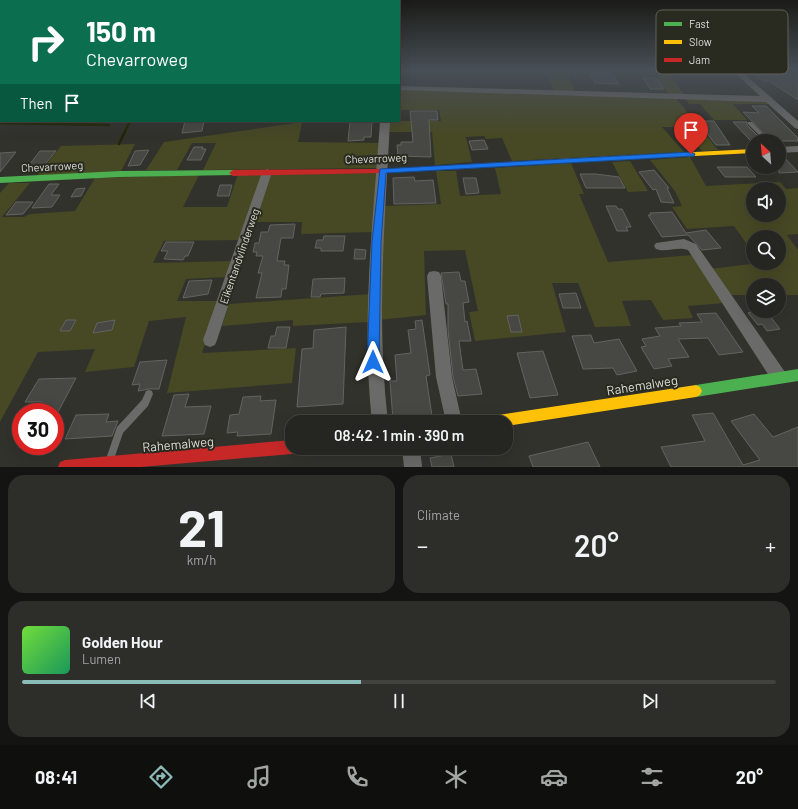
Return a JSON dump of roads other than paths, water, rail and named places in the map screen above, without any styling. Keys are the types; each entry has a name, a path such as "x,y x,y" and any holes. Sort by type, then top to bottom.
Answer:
{"street":[{"path":"560,93 768,99"},
{"path":"761,93 798,126"},
{"path":"379,415 374,384 373,351 376,242 385,122"},
{"path":"786,150 798,149"},
{"name":"Chevarroweg","path":"0,180 120,174 382,171 746,152"},
{"name":"Eikentandvlinderweg","path":"210,340 267,172"},
{"path":"660,246 684,244 692,247 779,378"},
{"path":"434,276 444,377 452,415"},
{"name":"Rahemalweg","path":"513,419 798,375"},
{"name":"Rahemalweg","path":"65,467 285,448"},
{"path":"412,455 413,467"}],"lane":[{"path":"750,123 761,134"},
{"path":"108,463 120,430 140,408 149,394"}],"waterway":[{"path":"119,144 130,122"},
{"path":"0,123 109,125"}]}
